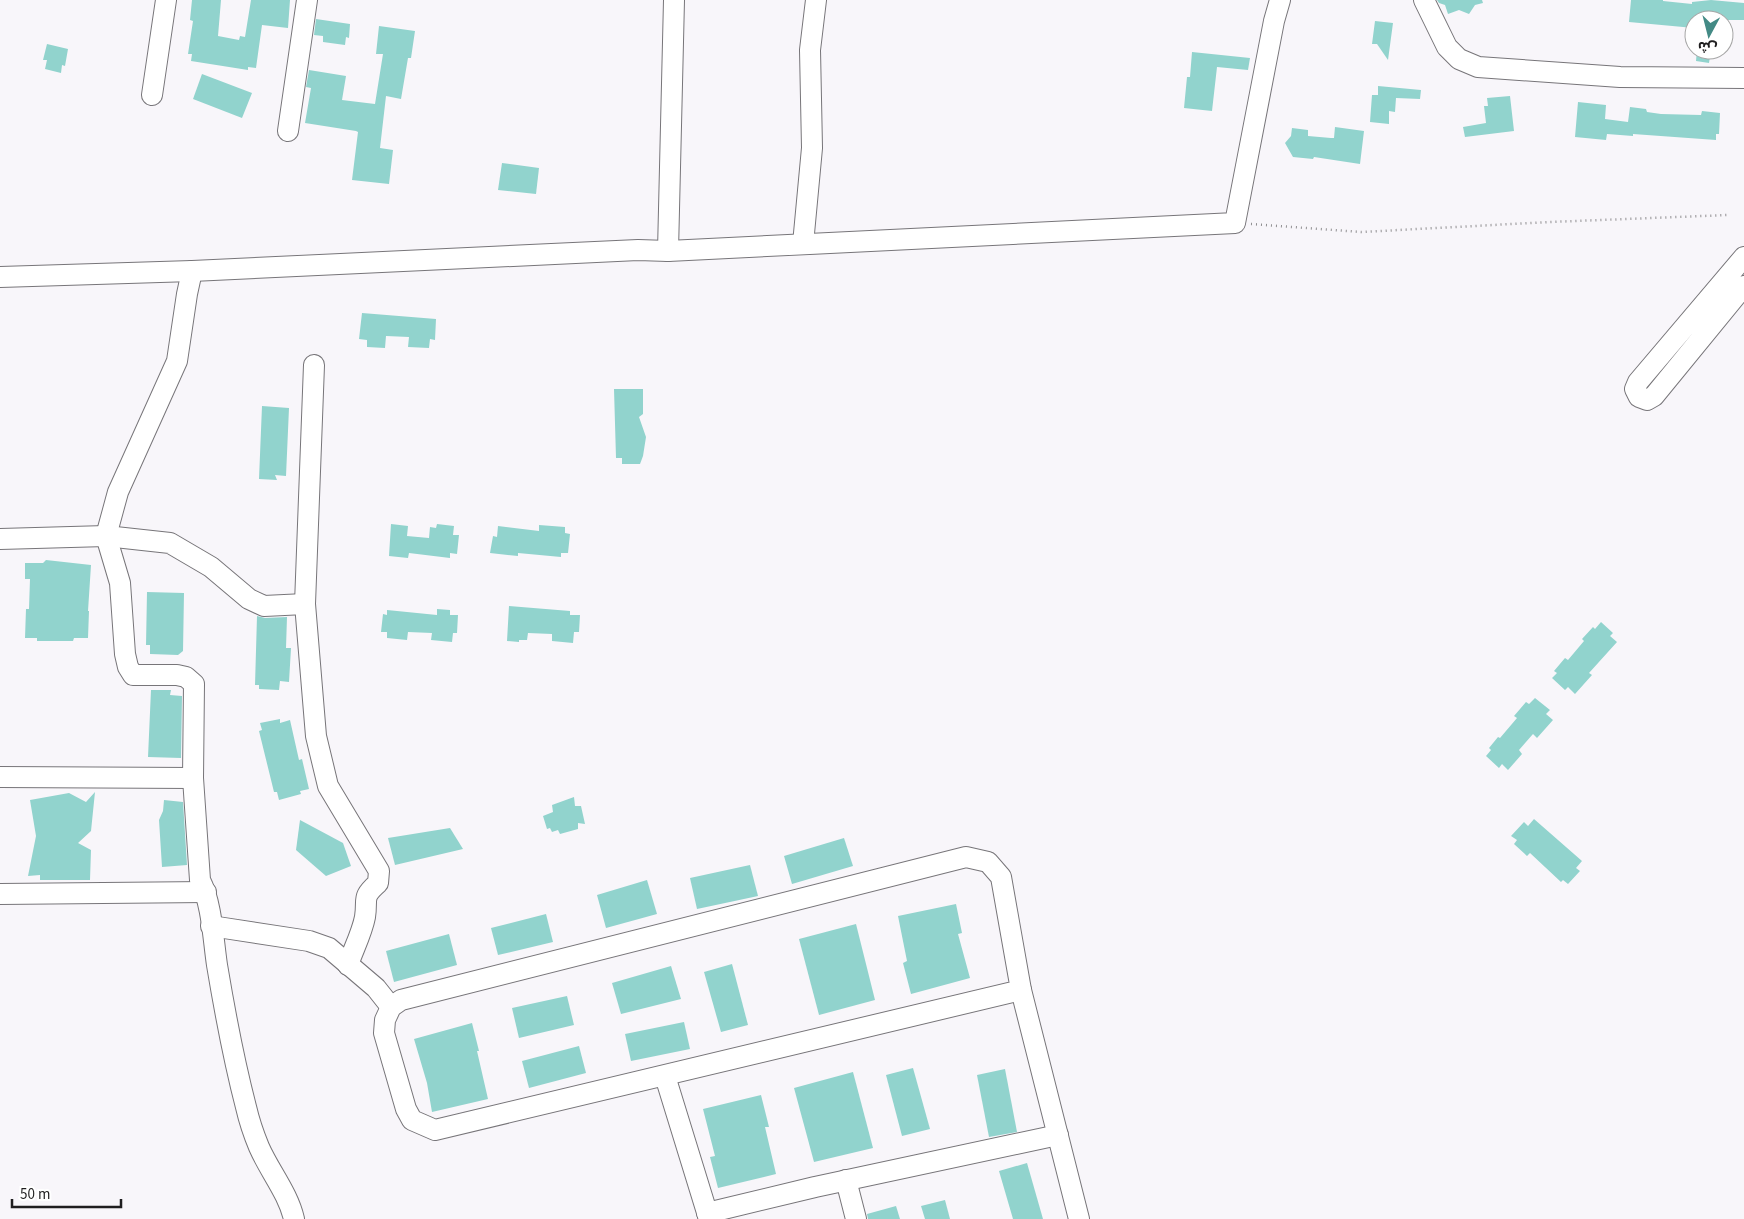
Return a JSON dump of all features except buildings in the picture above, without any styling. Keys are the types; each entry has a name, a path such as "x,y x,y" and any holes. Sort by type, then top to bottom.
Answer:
{"street":[{"path":"152,95 166,0"},
{"path":"288,131 307,0"},
{"path":"668,251 674,0"},
{"path":"803,244 812,148 810,50 816,0"},
{"path":"0,277 192,271 628,250 668,251 1235,223 1274,20 1280,0"},
{"path":"1424,0 1447,47 1459,58 1478,67 1620,78 1744,78"},
{"path":"1744,257 1638,382 1635,390 1639,397 1647,400 1654,396 1744,286"},
{"path":"192,271 177,361 118,492 106,536 120,583 125,654 128,668 133,675 177,675 186,677 194,684 193,778 200,880 206,892 226,1018 246,1109 259,1147 292,1206 294,1219"},
{"path":"314,365 305,604 316,736 328,786 379,871 378,883 370,890 365,901 365,917 348,965"},
{"path":"0,539 106,536 170,543 211,566 249,599 264,606 305,604"},
{"path":"0,777 193,778"},
{"path":"1021,990 435,1130 412,1120 406,1109 384,1033 385,1020 391,1007 401,1000 966,857 988,862 1001,877 1021,990 1079,1219"},
{"path":"0,894 206,892"},
{"path":"211,926 309,940 329,948 376,988 391,1007"},
{"path":"665,1076 708,1216 846,1180 1058,1135"},
{"path":"846,1180 856,1219"}],"path":[{"path":"1235,223 1361,232 1728,215"}]}
